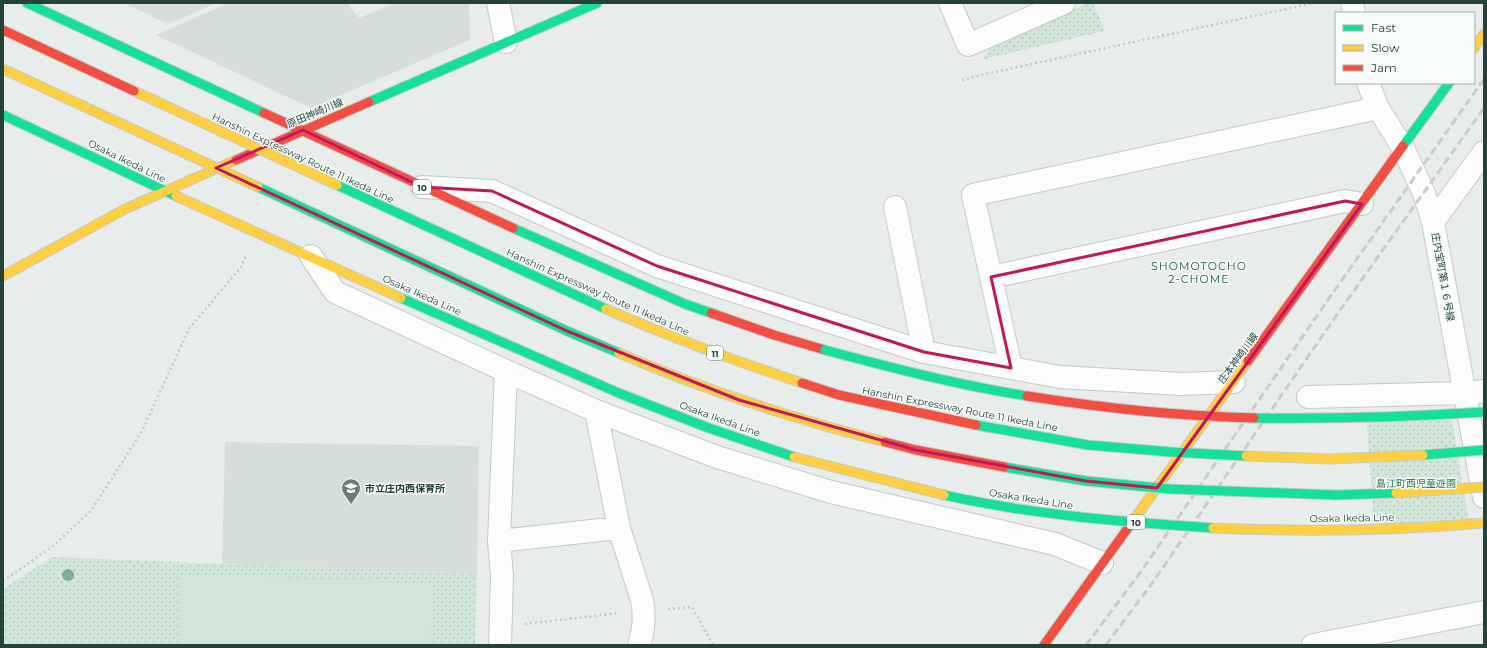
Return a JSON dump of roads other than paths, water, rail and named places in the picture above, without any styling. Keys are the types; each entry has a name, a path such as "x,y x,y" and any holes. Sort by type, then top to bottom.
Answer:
{"main road":[{"name":"10","path":"27,3 422,187 685,304 774,335 869,364 1039,398 1113,409 1192,416 1363,419 1484,412"},
{"name":"原田神崎川線","path":"3,276 124,209 302,130 597,3"},
{"name":"Hanshin Expressway Route 11 Ikeda Line","path":"3,30 578,297 664,334 751,366 839,395 1005,431 1088,445 1163,452 1330,459 1404,457 1484,450"},
{"path":"1475,47 1484,34"},
{"path":"3,69 567,331 653,368 739,400 826,427 916,450 998,466 1086,481 1147,487 1258,493 1336,495 1413,493 1484,487"},
{"name":"庄本神崎川線","path":"1044,645 1448,84"},
{"name":"Osaka Ikeda Line","path":"3,115 164,191 311,256 414,304 621,394 706,427 794,457 896,484 979,502 1088,518 1238,530 1314,531 1387,529 1484,523"}],"street":[{"path":"498,3 506,42"},
{"path":"950,3 968,45 1064,3"},
{"path":"1368,84 1378,108 1403,148 1424,193 1433,222"},
{"path":"1011,368 973,195 1378,108"},
{"name":"庄内宝町第１６号線","path":"1484,152 1433,222 1475,392 1484,498"},
{"path":"422,187 492,191 657,266 802,314 924,352 1060,377 1182,384 1234,382"},
{"path":"991,277 1345,201 1362,204"},
{"path":"895,207 924,352"},
{"path":"311,256 335,292 596,411 717,457 831,492 1055,544 1102,563"},
{"path":"500,636 502,576 499,540 506,371"},
{"path":"1308,397 1475,392"},
{"path":"596,411 619,528 644,610 644,624 639,645"},
{"path":"499,540 619,528"},
{"path":"1313,645 1484,612"}],"railway":[{"path":"1086,645 1140,573 1325,304 1484,79"},
{"path":"1106,645 1153,582 1338,313 1484,108"}],"place":[{"name":"市立庄内西保育所","path":"351,505"}],"district":[{"name":"SHOMOTOCHO 2-CHOME","path":"1199,272"}],"park label":[{"name":"島江町西児童遊園","path":"1416,483"}]}
